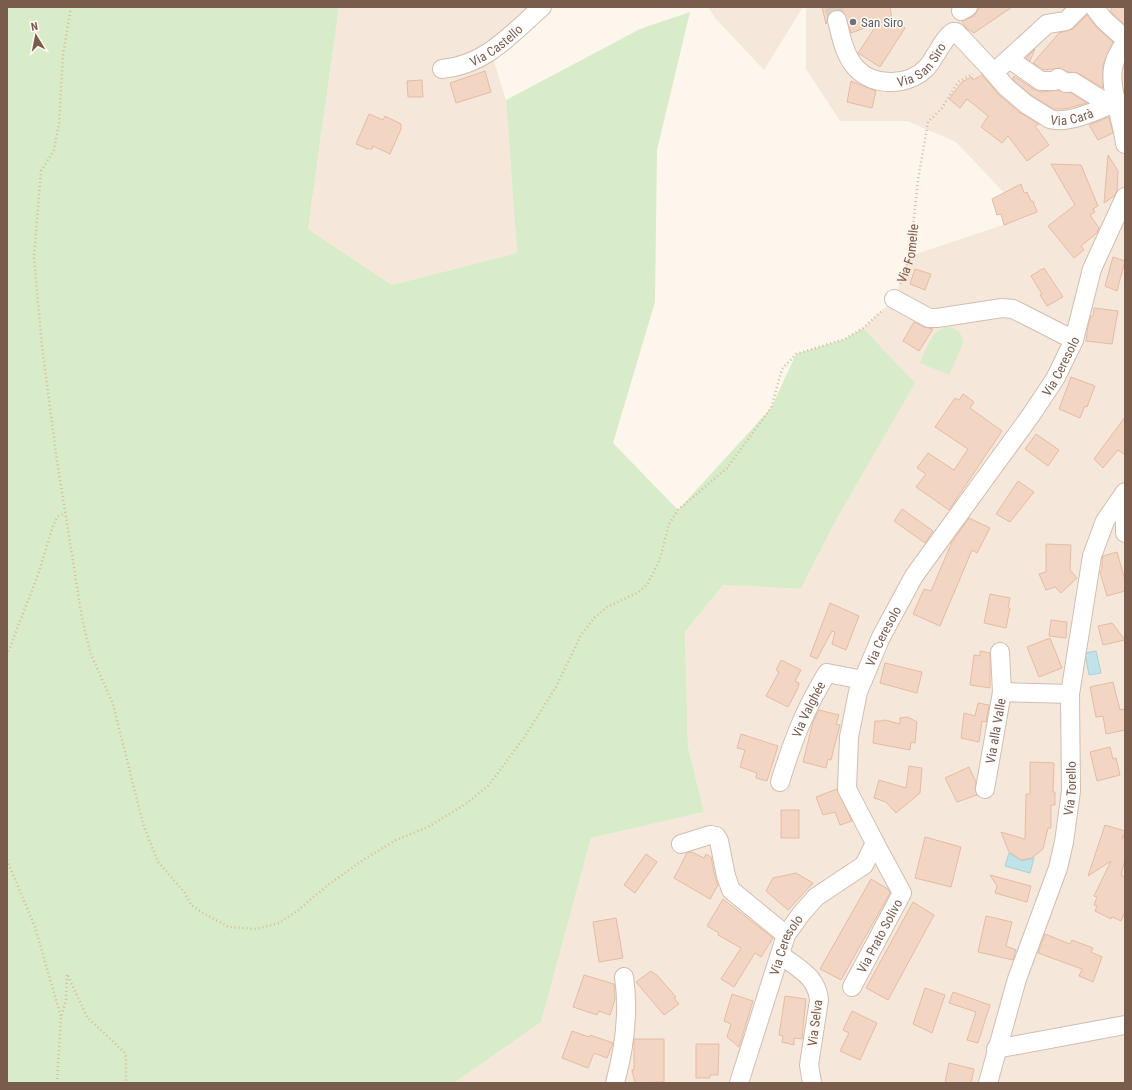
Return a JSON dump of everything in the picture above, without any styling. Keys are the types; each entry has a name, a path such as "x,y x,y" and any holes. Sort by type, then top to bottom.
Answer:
{"street":[{"name":"Via Castello","path":"442,69 459,68 475,62 491,51 542,7"},
{"path":"991,69 1009,59 1047,24 1066,21 1080,7"},
{"path":"1094,7 1104,20 1125,40 1114,62 1112,86 1117,102 1125,144"},
{"name":"Via San Siro","path":"837,20 845,50 856,68 868,77 883,82 909,80 919,75 928,66 953,32 956,32 991,69"},
{"path":"1009,59 1041,81 1055,81 1058,78 1066,83 1073,82 1102,100 1117,102"},
{"name":"Via Carà","path":"991,69 1006,87 1026,104 1055,121 1077,118 1117,102"},
{"name":"Via Ceresolo","path":"740,1083 786,935 801,914 816,897 864,866 875,843 847,789 849,737 858,692 881,637 914,576 1031,415 1055,379 1074,340 1092,269 1125,197"},
{"name":"Via Fomelle","path":"894,299 929,318 1002,308 1013,309 1074,340"},
{"name":"Via Torello","path":"988,1083 996,1049 1017,979 1058,868 1064,842 1071,791 1070,694 1092,556 1100,530 1125,492"},
{"path":"1125,514 1125,534"},
{"path":"1000,652 1002,692"},
{"name":"Via Valghée","path":"780,782 793,738 808,705 826,673 863,680"},
{"name":"Via alla Valle","path":"985,789 1002,692 1070,694"},
{"path":"681,844 710,835 716,836 719,841 726,876 731,890 786,935"},
{"name":"Via Prato Solivo","path":"852,986 902,893 875,843"},
{"name":"Via Selva","path":"781,955 813,981 818,990 819,1000 810,1065 812,1083"},
{"path":"615,1083 620,1064 626,1005 624,978"},
{"path":"996,1049 1125,1025"}],"path":[{"path":"71,7 63,54 58,123 54,150 42,171 34,257 42,346 65,513 82,618 90,652 112,704 143,824 158,862 185,893 191,905 202,913 229,927 256,929 279,923 366,858 396,840 428,827 467,803 489,786 525,736 556,687 581,635 594,618 607,607 637,593 647,585 660,559 669,524 678,510 727,468 771,408 782,369 796,354 845,339 863,328 894,299"},
{"name":"Via Fomelle","path":"894,299 910,256 918,180 928,122 942,108 958,82 991,69"},
{"path":"7,655 39,572 53,526 57,517 65,513"},
{"path":"7,860 35,927 61,1017"},
{"path":"57,1083 61,1017 66,1000 67,974 87,1018 124,1052 126,1057 126,1083"}],"shaded area":[{"path":"339,7 543,7 491,52 506,100 517,253 392,285 308,229"},
{"path":"708,7 803,7 764,70 716,19"},
{"path":"806,7 1125,7 1125,1083 454,1083 541,1022 591,838 704,812 688,747 685,632 723,585 801,589 836,520 914,383 863,328 894,299 910,256 1027,217 956,142 907,121 840,121 806,69"}],"green space":[{"path":"7,7 339,7 308,229 392,285 517,253 506,100 640,29 690,12 657,150 655,302 613,443 678,510 771,408 796,354 845,339 863,328 915,383 836,520 801,589 723,585 685,632 688,747 704,812 591,838 541,1022 454,1083 7,1083"},
{"path":"949,327 959,332 962,337 963,344 949,375 920,363 930,340 934,335 938,331"}],"water":[{"path":"1096,651 1101,673 1089,675 1085,653"},
{"path":"1009,853 1022,861 1034,858 1030,873 1005,866"}],"building":[{"path":"822,7 890,7 892,19 905,28 880,67 858,53 878,23 851,33 844,13 835,10 830,12 826,24"},
{"path":"980,7 1012,7 974,33 966,28 962,21 974,16"},
{"path":"1112,7 1125,7 1125,25 1110,11"},
{"path":"1087,15 1097,28 1113,42 1103,65 1103,88 1078,73 1068,72 1059,68 1044,70 1033,63 1059,33 1073,29"},
{"path":"1035,49 1030,61 1026,58"},
{"path":"485,71 491,92 456,103 450,83"},
{"path":"982,75 999,95 1019,112 1039,124 1035,126 1049,145 1027,161 1008,136 1002,143 981,127 988,116 967,99 960,108 949,99 962,82 972,77 973,80"},
{"path":"1014,76 1035,90 1041,92 1058,90 1071,93 1087,103 1064,109 1054,109 1032,96 1013,80"},
{"path":"422,80 423,97 408,97 407,81"},
{"path":"851,81 876,91 872,108 847,102"},
{"path":"369,114 383,120 385,116 401,124 401,129 390,154 373,146 372,149 368,149 356,144"},
{"path":"1109,117 1113,133 1098,140 1089,125"},
{"path":"1108,155 1118,171 1117,191 1114,196 1104,203"},
{"path":"1051,164 1081,165 1098,206 1093,209 1095,212 1090,215 1099,228 1097,233 1081,246 1084,250 1074,258 1048,226 1075,205"},
{"path":"1021,184 1024,193 1027,192 1031,201 1033,201 1037,212 1004,225 1001,214 997,215 992,199"},
{"path":"1113,257 1125,261 1117,291 1105,286"},
{"path":"1044,268 1063,297 1047,306 1040,295 1042,294 1031,276"},
{"path":"915,269 931,274 925,290 910,284"},
{"path":"1094,308 1118,311 1112,344 1086,341 1088,326 1091,316 1093,316"},
{"path":"914,322 924,327 933,329 919,351 903,341"},
{"path":"1071,377 1095,386 1087,407 1085,406 1080,418 1059,409"},
{"path":"963,394 974,402 970,408 1002,431 949,510 916,487 926,474 917,468 928,453 954,470 968,449 935,427 955,398 959,400"},
{"path":"1125,417 1125,455 1118,450 1103,468 1094,459"},
{"path":"1036,434 1059,450 1048,466 1025,449"},
{"path":"1018,481 1034,492 1010,522 996,514"},
{"path":"902,509 933,531 925,543 894,521"},
{"path":"969,518 990,528 977,553 972,550 940,626 913,614 924,589 931,591 952,542"},
{"path":"1046,544 1071,545 1070,570 1077,578 1061,593 1055,587 1046,590 1039,574 1046,572"},
{"path":"1117,552 1125,580 1125,591 1107,596 1100,572 1102,569 1102,559 1103,556"},
{"path":"990,594 1010,598 1008,608 1010,608 1006,628 984,623"},
{"path":"830,603 859,616 846,650 832,644 835,632 832,631 817,659 810,656"},
{"path":"1051,620 1067,622 1066,638 1049,636"},
{"path":"1112,623 1125,640 1103,645 1098,626"},
{"path":"1050,638 1062,668 1039,677 1027,647"},
{"path":"980,651 990,653 990,688 970,685 974,655 980,656"},
{"path":"781,660 801,670 795,681 799,683 798,688 788,707 766,696 779,672 776,670"},
{"path":"885,663 922,672 917,693 880,683"},
{"path":"1113,682 1120,710 1125,709 1125,730 1106,734 1103,716 1096,717 1090,687"},
{"path":"978,703 989,705 986,722 982,721 979,742 961,738 964,713 975,716"},
{"path":"819,710 839,715 836,724 840,725 831,760 828,759 826,768 803,762 813,722"},
{"path":"908,717 917,722 915,743 911,742 910,750 873,743 875,721 885,720 900,724 900,718"},
{"path":"741,734 778,746 767,781 756,778 757,773 740,767 745,750 737,748"},
{"path":"1110,747 1113,759 1116,758 1120,775 1097,781 1090,752"},
{"path":"1030,762 1054,763 1053,792 1055,792 1055,805 1051,805 1051,828 1048,828 1043,849 1032,858 1021,860 1009,852 1001,832 1025,839 1026,794 1030,794"},
{"path":"909,766 922,768 920,793 896,813 886,802 874,798 879,780 906,788"},
{"path":"969,767 976,782 975,788 977,795 957,802 945,778"},
{"path":"837,789 852,821 840,825 835,812 823,815 816,797"},
{"path":"781,810 799,810 799,838 781,838"},
{"path":"1105,825 1125,831 1122,839 1125,833 1125,859 1121,875 1125,877 1125,912 1121,921 1112,917 1111,919 1095,911 1097,906 1094,905 1097,897 1094,896 1111,861 1088,876"},
{"path":"925,837 961,847 951,887 915,878"},
{"path":"692,852 704,858 706,854 711,857 718,885 710,899 674,878 687,853"},
{"path":"646,854 657,862 635,893 624,885"},
{"path":"796,873 813,883 788,910 766,891 773,878"},
{"path":"990,875 1031,886 1027,902 995,893 997,886"},
{"path":"871,879 888,889 890,893 841,980 820,969"},
{"path":"723,899 773,938 761,957 755,953 734,987 721,979 741,948 718,935 719,933 707,926"},
{"path":"913,902 934,915 888,1000 866,988"},
{"path":"986,916 1012,922 1006,946 1016,950 1013,960 978,952"},
{"path":"616,918 623,958 599,962 593,922"},
{"path":"1045,934 1070,944 1072,940 1093,948 1091,952 1102,957 1093,982 1079,976 1082,969 1038,953"},
{"path":"651,971 656,974 676,997 674,998 679,1004 664,1015 636,982"},
{"path":"584,975 614,984 615,999 610,1015 599,1011 597,1015 573,1007"},
{"path":"925,988 945,995 932,1033 913,1024"},
{"path":"953,992 990,1005 978,1043 967,1040 976,1012 949,1003"},
{"path":"732,994 753,1001 739,1047 727,1037 731,1024 724,1021"},
{"path":"785,996 806,999 802,1039 794,1038 794,1045 782,1042 783,1036 779,1035"},
{"path":"852,1011 877,1023 860,1060 840,1051 849,1033 843,1030"},
{"path":"572,1031 589,1037 590,1035 613,1043 607,1058 594,1053 588,1068 562,1058"},
{"path":"634,1039 664,1039 664,1082 635,1083 632,1070 634,1070"},
{"path":"696,1044 719,1044 718,1075 710,1075 710,1078 696,1078"},
{"path":"949,1063 974,1069 971,1083 945,1083"}],"tunnel":[{"path":"834,7 837,20"}],"place":[{"name":"San Siro","path":"853,22"}]}
